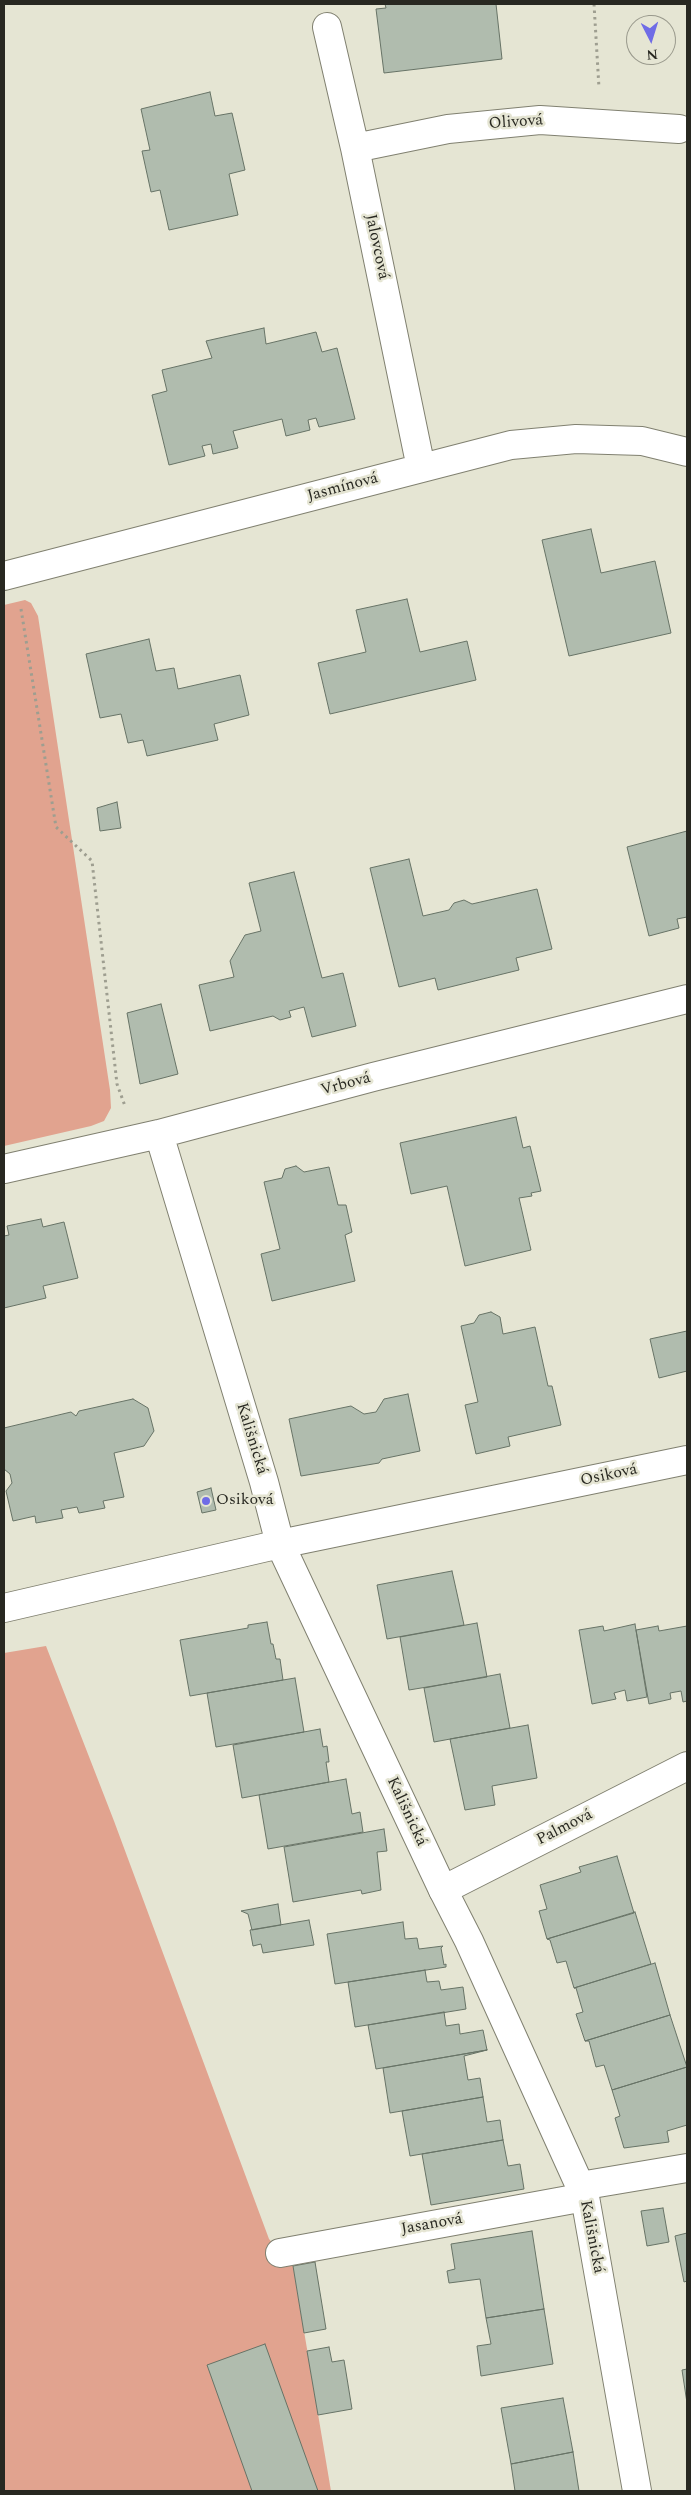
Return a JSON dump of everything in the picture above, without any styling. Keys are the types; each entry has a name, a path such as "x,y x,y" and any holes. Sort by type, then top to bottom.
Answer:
{"street":[{"name":"Jalovcová","path":"326,27 356,148 420,468"},
{"name":"Olivová","path":"356,148 448,129 540,120 678,129"},
{"name":"Jasmínová","path":"9,575 511,445 576,439 642,441 687,452"},
{"name":"Vrbová","path":"4,1169 159,1134 373,1077 687,999"},
{"name":"Kališnická","path":"159,1134 264,1482 280,1544 443,1890 469,1941 582,2192 637,2491"},
{"name":"Osiková","path":"4,1608 280,1544 687,1460"},
{"name":"Palmová","path":"443,1890 687,1766"},
{"name":"Jasanová","path":"280,2253 582,2192 687,2168"}],"path":[{"path":"594,4 602,123"},
{"path":"9,575 56,827 92,861 117,1084 129,1115 159,1134"}],"shaded area":[{"path":"25,600 31,603 38,616 110,1090 111,1108 104,1121 91,1126 4,1146 4,605"},
{"path":"46,1646 114,1821 269,2239 293,2266 331,2491 4,2491 4,1653"}],"building":[{"path":"385,4 496,4 502,59 384,73 376,9 386,8"},
{"path":"210,92 215,116 232,113 245,170 229,174 238,215 169,230 160,190 151,192 142,151 150,150 141,109"},
{"path":"264,328 266,344 316,332 322,352 337,348 355,419 319,427 316,418 308,420 310,430 286,436 282,419 233,431 238,448 213,454 211,444 202,446 205,456 169,465 152,395 167,391 162,370 212,358 206,341"},
{"path":"591,529 601,573 655,561 671,633 569,656 542,540"},
{"path":"407,599 420,652 467,641 476,680 330,714 318,663 366,652 356,610"},
{"path":"149,639 156,671 174,668 178,689 240,675 249,715 214,724 218,740 147,756 143,740 128,743 121,714 100,718 86,654"},
{"path":"117,802 121,828 100,831 97,808"},
{"path":"687,831 687,917 677,919 679,928 649,936 627,847"},
{"path":"409,859 423,916 449,910 454,903 464,900 472,904 537,889 552,949 516,958 519,970 438,990 435,978 399,987 370,868"},
{"path":"294,872 322,978 343,973 356,1026 312,1037 304,1007 289,1011 291,1017 280,1020 273,1016 210,1031 199,985 234,977 230,961 245,935 261,931 249,883"},
{"path":"161,1004 178,1074 140,1084 127,1013"},
{"path":"516,1117 523,1148 530,1146 541,1191 531,1193 532,1196 519,1198 531,1250 465,1266 447,1186 411,1194 400,1143"},
{"path":"296,1166 304,1172 329,1167 338,1205 346,1205 352,1232 345,1235 355,1281 272,1301 261,1254 280,1249 264,1182 282,1178 285,1169"},
{"path":"41,1219 43,1227 64,1222 78,1278 43,1286 46,1298 4,1308 4,1236 9,1235 7,1226"},
{"path":"491,1312 500,1317 503,1334 535,1327 548,1386 552,1386 561,1425 508,1437 510,1446 476,1454 465,1405 478,1402 461,1326 474,1323 479,1315"},
{"path":"687,1331 687,1371 659,1378 650,1339"},
{"path":"408,1394 420,1451 382,1459 379,1463 301,1476 289,1419 351,1406 364,1414 376,1412 384,1399"},
{"path":"133,1399 148,1408 154,1431 144,1446 114,1453 124,1497 103,1501 105,1508 79,1513 77,1507 61,1510 63,1518 36,1523 35,1516 13,1521 6,1491 12,1483 10,1474 4,1469 4,1428 71,1412 76,1416 79,1411"},
{"name":"Osiková","path":"211,1488 216,1510 202,1513 197,1492"},
{"path":"452,1571 464,1625 387,1639 377,1585"},
{"path":"267,1622 276,1659 280,1659 283,1680 190,1696 180,1640 248,1628 248,1625"},
{"path":"477,1623 487,1677 409,1690 400,1637"},
{"path":"635,1624 647,1697 627,1701 625,1690 614,1693 616,1699 592,1704 579,1630 603,1626 604,1631"},
{"path":"658,1626 659,1631 687,1626 687,1701 683,1702 681,1691 670,1693 671,1699 649,1704 636,1630"},
{"path":"500,1674 510,1728 434,1742 424,1688"},
{"path":"295,1678 304,1732 216,1747 207,1693"},
{"path":"528,1725 537,1778 492,1786 495,1805 465,1810 450,1739"},
{"path":"320,1729 323,1747 327,1746 329,1762 326,1762 329,1782 242,1798 233,1745"},
{"path":"346,1779 352,1814 360,1812 363,1832 268,1849 259,1795"},
{"path":"384,1829 387,1851 377,1852 381,1890 362,1894 361,1890 293,1902 284,1847"},
{"path":"617,1856 634,1913 547,1939 539,1911 547,1909 540,1885 581,1872 579,1867"},
{"path":"278,1904 281,1925 252,1930 248,1914 241,1911"},
{"path":"635,1912 651,1964 574,1988 566,1961 557,1963 550,1940 547,1939"},
{"path":"309,1920 314,1945 263,1953 261,1944 253,1946 250,1930"},
{"path":"403,1922 405,1939 417,1938 419,1949 443,1946 441,1948 446,1967 335,1984 327,1934"},
{"path":"655,1963 670,2015 585,2041 576,2014 583,2012 576,1988 574,1988"},
{"path":"425,1970 427,1982 439,1981 441,1990 463,1987 466,2009 355,2027 348,1982"},
{"path":"444,2012 446,2026 459,2024 460,2034 483,2030 487,2050 376,2069 368,2025"},
{"path":"670,2015 687,2067 612,2090 604,2065 596,2067 589,2041 585,2041"},
{"path":"487,2050 464,2056 468,2080 480,2078 483,2097 390,2113 383,2068"},
{"path":"687,2067 687,2125 667,2131 669,2142 624,2148 615,2118 620,2116 612,2090"},
{"path":"483,2097 487,2122 500,2120 503,2140 410,2156 402,2111"},
{"path":"503,2140 508,2166 520,2164 524,2189 431,2205 422,2154"},
{"path":"663,2208 669,2242 647,2246 641,2211"},
{"path":"532,2231 544,2309 486,2318 480,2279 449,2283 447,2271 455,2269 451,2244"},
{"path":"687,2233 687,2281 684,2282 675,2236"},
{"path":"315,2262 326,2329 304,2333 293,2266"},
{"path":"544,2309 553,2364 481,2376 477,2346 491,2344 486,2318"},
{"path":"265,2344 318,2491 252,2491 207,2365"},
{"path":"329,2347 332,2362 344,2360 352,2409 318,2415 307,2351"},
{"path":"687,2369 687,2403 682,2370"},
{"path":"563,2398 573,2452 511,2464 501,2408"},
{"path":"573,2452 579,2491 515,2491 511,2464"}],"place":[{"name":"Osiková","path":"206,1501"}]}
